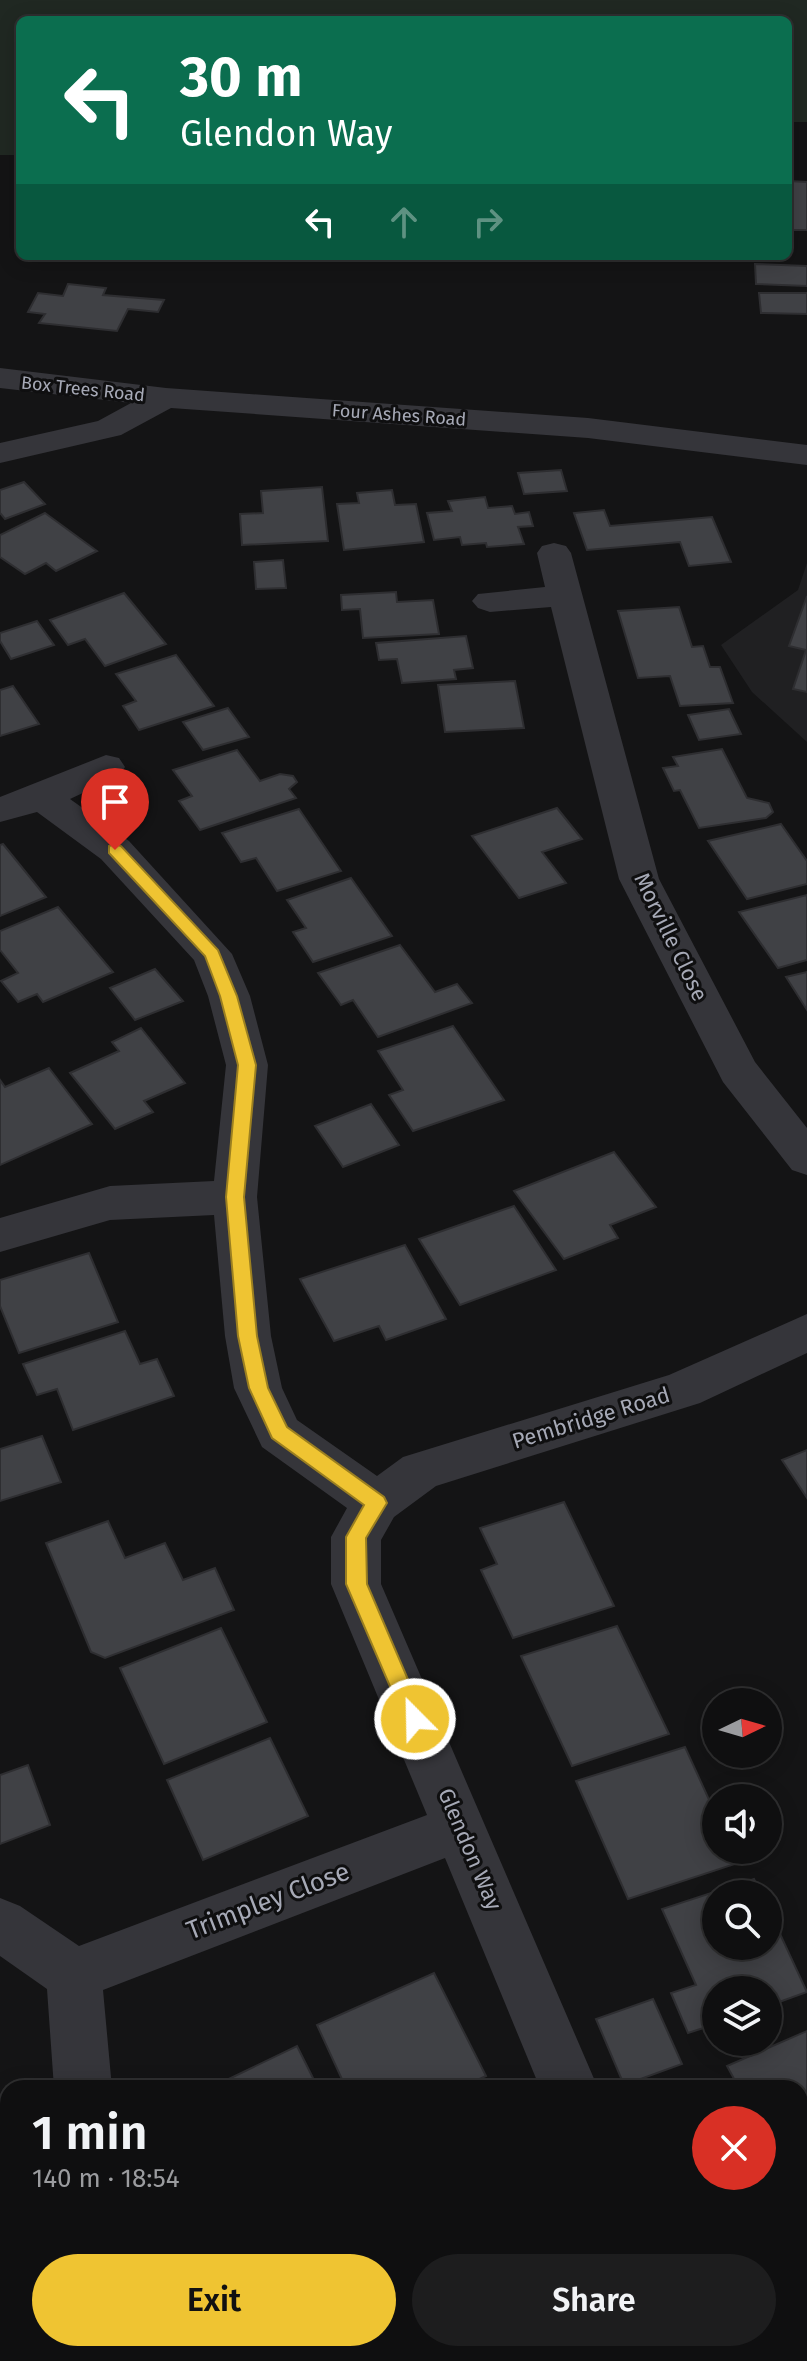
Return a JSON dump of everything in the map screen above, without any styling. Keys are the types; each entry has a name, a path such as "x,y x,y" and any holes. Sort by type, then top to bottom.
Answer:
{"street":[{"name":"Box Trees Road","path":"0,378 166,398"},
{"path":"0,453 109,428 166,398"},
{"name":"Four Ashes Road","path":"166,398 588,428 807,455"},
{"name":"Morville Close","path":"554,553 639,879 738,1071 807,1159"},
{"path":"490,601 563,596"},
{"path":"21,804 106,767"},
{"path":"21,804 115,850 212,954 229,996 247,1065 235,1197 248,1336 258,1388 279,1433 377,1503"},
{"path":"0,1235 110,1203 235,1197"},
{"name":"Pembridge Road","path":"377,1503 420,1471 683,1390 807,1332"},
{"name":"Glendon Way","path":"377,1503 356,1537 356,1584 566,2080"},
{"name":"Trimpley Close","path":"74,1975 461,1827"},
{"path":"0,1924 74,1975 82,2080"}],"shaded area":[{"path":"0,0 807,0 807,122 792,122 792,16 16,16 16,155 0,155"},
{"path":"807,563 807,742 752,692 721,645 798,590"}],"building":[{"path":"792,181 807,182 807,230 792,230"},
{"path":"755,264 807,266 807,286 756,284"},
{"path":"68,284 106,288 103,295 164,300 158,312 128,309 117,331 39,323 45,314 28,312 38,293 63,296"},
{"path":"759,293 807,293 807,314 761,313"},
{"path":"561,470 567,491 524,494 518,473"},
{"path":"24,482 45,504 5,519 0,513 0,490"},
{"path":"322,487 328,541 242,545 240,514 263,513 261,491"},
{"path":"392,490 395,505 416,504 424,542 344,550 337,504 359,503 357,493"},
{"path":"485,497 488,508 512,506 515,514 529,512 533,526 518,527 524,544 487,547 486,543 462,545 460,537 434,540 427,513 452,511 448,501"},
{"path":"604,510 610,526 712,517 731,562 689,566 680,542 587,550 574,513"},
{"path":"45,513 97,551 56,571 46,563 25,574 0,557 0,535"},
{"path":"283,560 286,588 256,589 254,562"},
{"path":"396,592 397,602 433,600 439,634 363,638 360,609 342,610 341,595"},
{"path":"124,593 166,644 105,666 85,639 68,645 50,620"},
{"path":"807,596 807,692 793,689 806,650 789,646"},
{"path":"679,607 692,647 703,646 710,667 720,667 733,703 680,706 670,676 638,678 618,611"},
{"path":"37,621 54,645 11,659 0,641 0,633"},
{"path":"466,636 473,668 454,670 456,679 402,683 397,659 379,660 376,643"},
{"path":"176,655 214,706 139,730 123,706 136,701 116,674"},
{"path":"515,681 524,728 445,732 438,685"},
{"path":"13,686 39,724 0,736 0,690"},
{"path":"228,708 249,737 203,750 183,722"},
{"path":"729,709 741,734 699,740 688,715"},
{"path":"722,749 747,798 769,803 773,812 766,818 699,828 680,790 674,791 663,768 678,766 673,757"},
{"path":"237,750 260,781 280,774 293,776 297,782 289,789 296,798 200,830 179,801 192,796 173,770"},
{"path":"557,808 582,839 542,852 566,883 519,898 472,836"},
{"path":"299,809 341,871 277,891 256,858 241,862 222,833"},
{"path":"781,824 807,861 807,884 747,899 708,841"},
{"path":"3,844 46,897 0,916 0,845"},
{"path":"351,878 392,936 313,962 293,932 306,928 287,900"},
{"path":"807,895 807,960 778,968 739,912"},
{"path":"58,907 113,972 43,1002 37,994 18,1002 1,981 18,973 0,950 0,931"},
{"path":"400,945 435,992 457,984 472,1003 378,1037 353,1000 341,1005 318,973"},
{"path":"155,969 183,1001 135,1020 110,988"},
{"path":"807,972 807,1010 786,977"},
{"path":"453,1026 504,1100 413,1131 389,1095 403,1090 378,1051"},
{"path":"141,1028 185,1083 144,1101 153,1112 115,1129 70,1073 119,1051 112,1042"},
{"path":"49,1068 92,1124 0,1165 0,1080 5,1087"},
{"path":"371,1104 399,1145 343,1167 315,1126"},
{"path":"614,1152 656,1207 610,1225 618,1238 564,1259 514,1191"},
{"path":"514,1206 556,1270 460,1305 419,1239"},
{"path":"405,1245 446,1319 386,1340 379,1326 334,1341 300,1279"},
{"path":"89,1253 118,1322 19,1353 0,1306 0,1280"},
{"path":"125,1331 140,1364 157,1359 174,1396 73,1430 57,1389 37,1395 23,1364"},
{"path":"42,1436 61,1482 0,1501 0,1449"},
{"path":"807,1450 807,1498 782,1460"},
{"path":"564,1502 614,1606 513,1638 481,1570 497,1564 480,1528"},
{"path":"108,1521 125,1558 165,1543 183,1580 215,1568 234,1610 105,1658 91,1652 46,1543"},
{"path":"617,1626 669,1734 572,1766 521,1656"},
{"path":"221,1628 267,1722 164,1764 120,1668"},
{"path":"270,1738 308,1816 203,1860 167,1780"},
{"path":"685,1747 702,1784 702,1864 735,1864 628,1899 576,1781"},
{"path":"28,1765 50,1825 0,1844 0,1775"},
{"path":"702,1896 702,1960 782,1960 782,1938 807,1992 782,2001 782,1976 702,1976 702,2028 688,2033 671,1993 696,1985 662,1909"},
{"path":"434,1973 486,2076 477,2080 342,2080 317,2025"},
{"path":"653,1999 682,2064 638,2080 622,2080 596,2019"},
{"path":"807,2031 807,2080 735,2080 727,2066 750,2056 782,2056 782,2042"},
{"path":"297,2046 314,2080 227,2080"}],"route":[{"path":"115,850 212,954 229,996 247,1065 235,1197 248,1336 258,1388 279,1433 377,1503 356,1537 356,1584 415,1719"}]}
